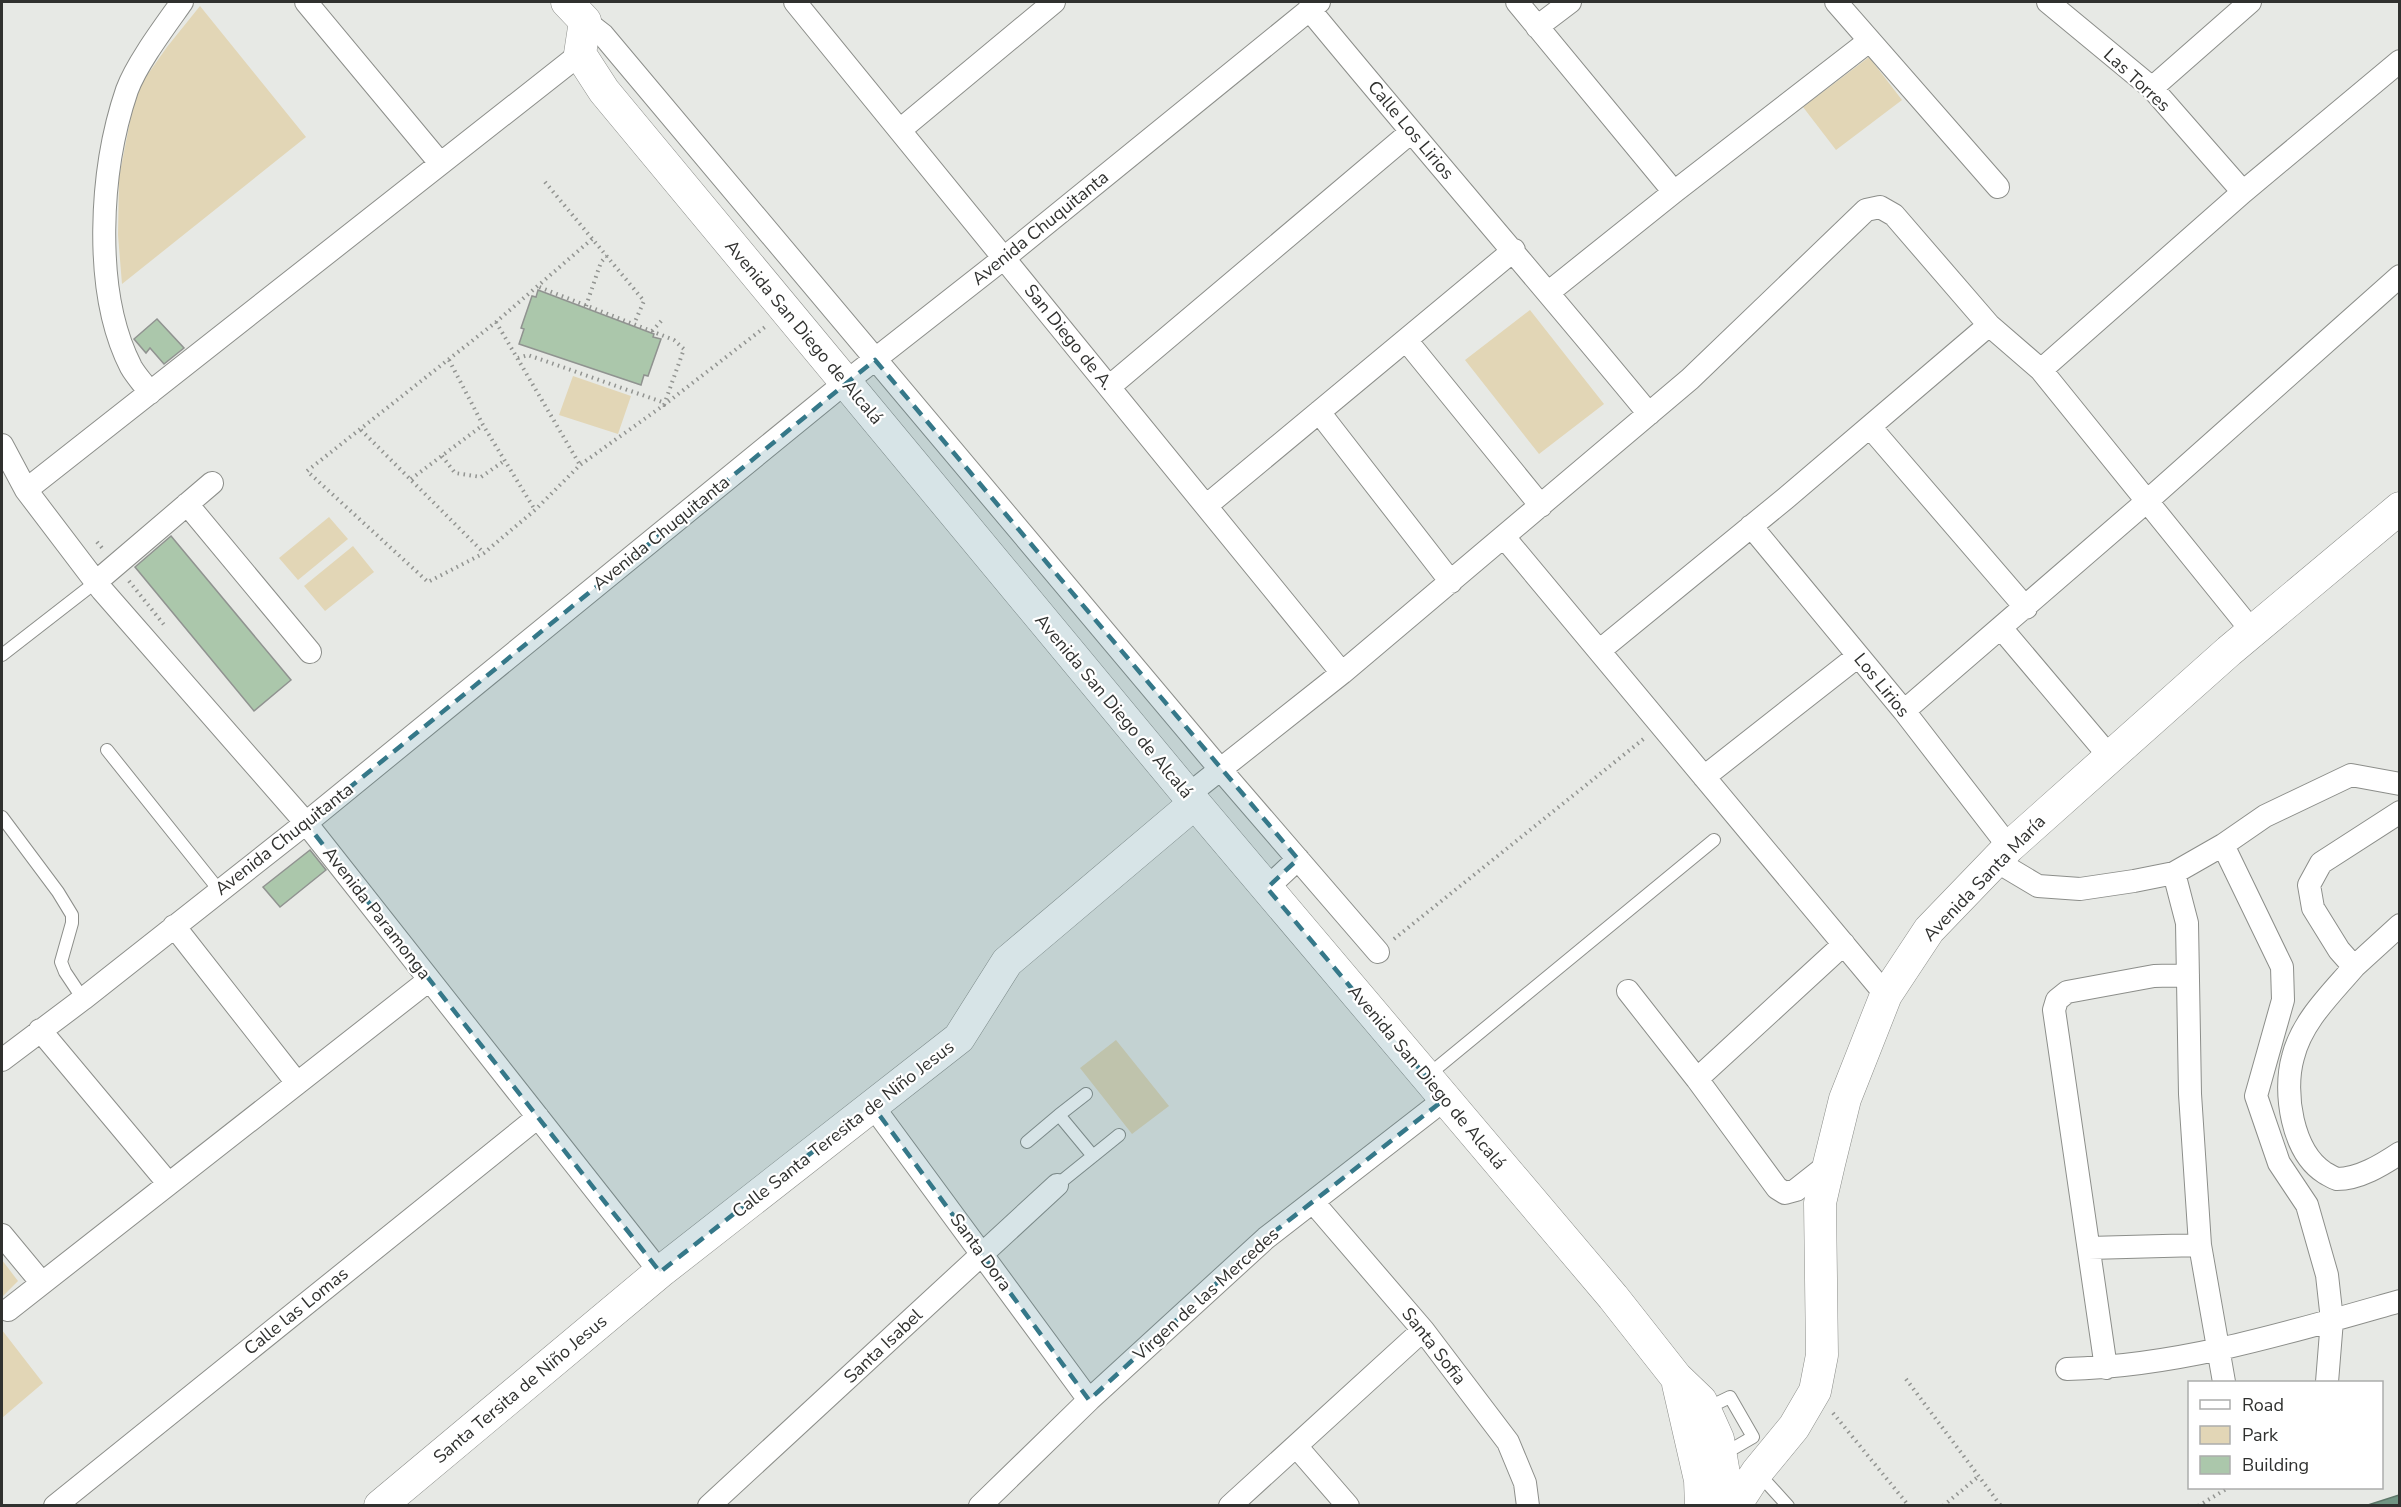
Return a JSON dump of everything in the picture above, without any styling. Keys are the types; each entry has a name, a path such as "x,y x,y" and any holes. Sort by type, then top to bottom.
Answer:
{"street":[{"path":"150,393 132,368 114,319 107,278 105,236 108,186 114,141 128,88 155,41 182,2"},
{"path":"306,2 440,164"},
{"name":"San Diego de A.","path":"795,2 1342,673"},
{"path":"900,130 1054,2"},
{"path":"1517,2 1674,192"},
{"path":"1537,27 1570,2"},
{"path":"1836,2 1998,187"},
{"name":"Las Torres","path":"2048,2 2152,88 2243,192"},
{"path":"2152,88 2250,2"},
{"name":"Calle Los Lirios","path":"1314,5 1411,132 1514,250 1649,414"},
{"name":"Avenida Chuquitanta","path":"2,1060 306,823 846,382 1004,258 1314,5"},
{"name":"Avenida San Diego de Alcalá","path":"576,11 580,54 604,91 1191,799 1613,1297 1676,1377 1701,1401 1718,1439 1725,1506"},
{"name":"Avenida San Diego de Alcalá","path":"576,11 603,35 1220,769 1378,952"},
{"path":"1549,292 1869,41"},
{"path":"26,490 580,54"},
{"path":"2041,370 2243,192 2400,61"},
{"path":"1109,387 1411,132"},
{"path":"1191,799 1220,769 1342,673 1690,379 1866,210 1873,208 1880,207 1894,215 1989,325 2041,370 2252,631"},
{"path":"1206,506 1514,250"},
{"path":"1904,711 2146,502 2400,276"},
{"path":"1599,651 1870,427 1989,325"},
{"path":"1406,340 1541,506"},
{"path":"1319,412 1451,582"},
{"path":"1870,427 2025,608"},
{"name":"Avenida Paramonga","path":"4,457 26,490 96,582 306,823 660,1272"},
{"path":"96,582 212,483"},
{"path":"187,504 310,652"},
{"name":"Avenida Santa María","path":"1735,1506 1760,1455 1794,1427 1815,1391 1822,1354 1820,1203 1845,1098 1886,995 1929,930 2003,854 2252,631 2398,513"},
{"name":"Los Lirios","path":"1751,526 1904,711 2003,854"},
{"path":"1504,537 1886,995"},
{"path":"2001,628 2110,758"},
{"path":"1704,777 1858,656"},
{"path":"2003,854 2038,886 2080,890 2174,873 2223,845 2265,816 2351,775 2400,784"},
{"name":"Calle Santa Teresita de Niño Jesus","path":"660,1272 959,1038 1007,962 1191,799"},
{"path":"2354,967 2339,950 2313,908 2309,885 2321,863 2400,812"},
{"path":"2223,845 2282,968 2283,1000 2256,1096 2279,1163 2307,1205 2327,1275 2332,1320 2327,1381"},
{"path":"1267,888 1298,859"},
{"path":"2174,873 2187,923 2190,1094 2200,1245 2224,1381"},
{"path":"2400,925 2354,967 2311,1018 2293,1056 2288,1089 2295,1131 2315,1167 2335,1179 2359,1176 2400,1153"},
{"path":"174,926 297,1083"},
{"path":"1697,1079 1844,944"},
{"path":"2106,1368 2054,1010 2057,1000 2067,992 2154,976 2188,975"},
{"path":"8,1310 429,980"},
{"path":"1628,992 1697,1079 1777,1188 1785,1193 1796,1190 1829,1164"},
{"path":"40,1030 168,1183"},
{"name":"Virgen de las Mercedes","path":"980,1506 1089,1400 1266,1238 1313,1202 1435,1088"},
{"name":"Santa Dora","path":"872,1105 1089,1400"},
{"name":"Calle las Lomas","path":"55,1506 538,1117"},
{"name":"Santa Isabel","path":"709,1506 1057,1185"},
{"name":"Santa Sofia","path":"1313,1202 1423,1330 1508,1442 1525,1482 1528,1506"},
{"path":"2,1235 41,1282"},
{"path":"2089,1248 2200,1245"},
{"name":"Santa Tersita de Niño Jesus","path":"380,1506 660,1272"},
{"path":"2067,1369 2106,1368 2220,1349 2400,1301"},
{"path":"1230,1506 1423,1330"},
{"name":"Avenida San Diego de Alcalá","path":"1676,1377 1700,1480 1701,1506"},
{"path":"1296,1446 1348,1506"}],"lane":[{"path":"2,655 96,582"},
{"path":"107,750 219,890"},
{"path":"2,817 58,892 72,915 72,924 61,962 83,999"},
{"path":"1435,1088 1714,840"},
{"path":"1027,1142 1086,1094"},
{"path":"1059,1115 1093,1156"},
{"path":"1057,1185 1119,1135"},
{"path":"1704,1409 1730,1397 1788,1506"},
{"path":"1721,1456 1760,1455"}],"path":[{"path":"545,182 644,301 634,324"},
{"path":"592,239 539,287 307,471 428,582 484,553 535,510 580,465 664,405 765,327"},
{"path":"586,306 601,262 607,256"},
{"path":"539,287 674,340 684,350 664,405"},
{"path":"652,331 664,318"},
{"path":"496,322 580,465"},
{"path":"518,358 528,355 663,402 664,405"},
{"path":"449,359 483,425 535,510"},
{"path":"411,479 483,425"},
{"path":"361,430 484,553"},
{"path":"442,456 455,473 481,477 504,461"},
{"path":"1378,952 1661,725"},
{"path":"1906,1379 2001,1506"},
{"path":"1815,1391 1909,1506"},
{"path":"1943,1506 1979,1476"},
{"path":"2198,1506 2226,1489"}],"highlighted area":[{"path":"875,360 1298,859 1267,888 1445,1099 1266,1238 1089,1400 872,1105 660,1272 306,823"}],"green space":[{"path":"200,6 306,137 122,284 118,235 119,177 136,91"},
{"path":"1869,57 1902,100 1836,150 1803,107"},
{"path":"1530,310 1604,404 1539,454 1465,360"},
{"path":"573,376 631,396 618,434 559,415"},
{"path":"329,517 348,539 298,580 279,558"},
{"path":"353,546 374,572 325,611 304,586"},
{"path":"1116,1040 1169,1106 1132,1134 1080,1068"},
{"path":"2,1260 18,1281 2,1297"},
{"path":"2,1330 43,1383 2,1418"}],"shaded area":[{"path":"2399,1495 2399,1505 2368,1505"}],"building":[{"path":"538,290 654,334 653,337 661,339 648,376 644,375 641,385 519,344 524,329 521,328 532,296 536,297"},
{"path":"157,319 184,348 164,364 150,348 146,353 134,339"},
{"path":"171,536 291,680 254,711 135,567"},
{"path":"310,850 326,870 280,907 263,887"}]}
